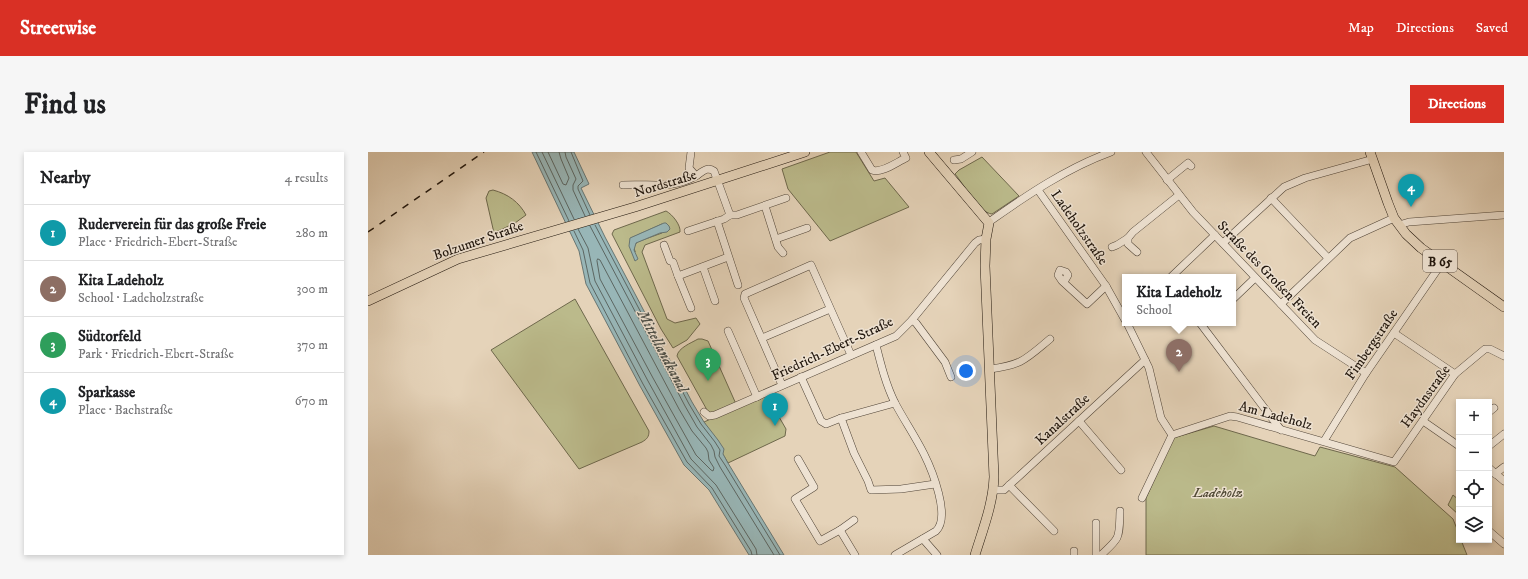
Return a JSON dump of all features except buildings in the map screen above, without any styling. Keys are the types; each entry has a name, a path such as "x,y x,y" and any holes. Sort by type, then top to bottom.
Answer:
{"main road":[{"name":"Nordstraße","path":"601,217 718,181 805,152"},
{"path":"928,152 989,222 986,239 985,266 994,462 993,490 975,555"},
{"name":"B 65","path":"1372,155 1388,203 1397,222 1417,244 1504,307"},
{"name":"Bolzumer Straße","path":"368,301 458,259 601,217"}],"street":[{"path":"691,152 689,168 696,176"},
{"path":"861,152 872,170 875,171 906,158 903,152"},
{"path":"954,160 961,159 972,152"},
{"path":"989,222 1038,190 1094,158 1110,152"},
{"name":"Straße des Großen Freien","path":"1146,152 1179,195 1255,278 1315,340 1366,373"},
{"path":"1223,243 1284,187 1305,178 1372,155"},
{"path":"1167,180 1188,163 1191,166"},
{"path":"623,185 675,184 687,181 710,168 714,171 730,215"},
{"name":"Ladeholzstraße","path":"1038,190 1106,286 1122,315"},
{"path":"1112,247 1128,238 1133,232 1179,195"},
{"path":"688,231 730,215 737,215 786,198"},
{"path":"1271,198 1328,258"},
{"path":"765,206 778,247 783,253"},
{"path":"1281,304 1350,238 1397,222 1504,215"},
{"path":"717,221 738,285"},
{"path":"776,239 807,228"},
{"path":"1174,274 1215,235"},
{"path":"1128,238 1128,244 1137,252"},
{"name":"Friedrich-Ebert-Straße","path":"704,412 706,415 712,416 896,336 912,320 976,243 979,240 986,239"},
{"path":"664,245 691,308"},
{"path":"678,276 728,257"},
{"name":"Fimbergstraße","path":"1324,441 1366,373 1442,263"},
{"path":"782,385 744,298 745,294 811,265 851,356"},
{"path":"703,267 715,301"},
{"path":"1236,296 1255,278"},
{"path":"1064,282 1087,304 1106,286"},
{"path":"762,338 830,309"},
{"path":"912,320 916,323 944,362 951,377"},
{"path":"1128,326 1149,368 1162,418 1172,435 1142,498"},
{"path":"1205,326 1281,430"},
{"path":"728,331 757,397"},
{"path":"1394,333 1455,374"},
{"path":"990,369 1009,367 1024,361 1050,339"},
{"path":"876,345 895,403 924,454 941,506 942,522 940,528 895,555"},
{"name":"Haydnstraße","path":"1394,462 1455,374 1485,349 1490,349 1504,356"},
{"name":"Kanalstraße","path":"993,490 1004,490 1145,360"},
{"path":"801,377 821,421 826,424 841,418 895,403"},
{"name":"Am Ladeholz","path":"1172,435 1230,416 1324,441 1394,462"},
{"path":"841,418 854,453 871,490 901,489 935,484"},
{"path":"1079,421 1121,470"},
{"path":"1423,421 1456,442"},
{"path":"1492,444 1504,434"},
{"path":"798,460 814,487 795,499 820,541 854,520"},
{"path":"1495,474 1504,467"},
{"path":"1492,471 1504,481"},
{"path":"1009,485 1054,531"},
{"path":"1101,555 1117,539 1119,533 1120,511"},
{"path":"1096,524 1096,555"},
{"path":"840,530 855,555"},
{"path":"1492,534 1504,544"},
{"path":"923,539 937,555"}],"green space":[{"path":"830,152 856,152 874,181 885,178 909,207 830,241 788,189 782,169"},
{"path":"982,157 1019,196 992,214 982,209 955,174 959,170"},
{"path":"493,190 512,199 520,206 526,215 515,223 494,233 486,198 489,191"},
{"path":"666,211 676,220 680,232 645,245 642,252 667,319 675,323 696,318 700,324 687,340 673,348 661,329 612,234 614,230","holes":["662,224 662,233 637,242 634,247 635,252 631,238"]},
{"path":"575,299 649,431 649,435 642,442 579,469 491,350"},
{"path":"698,339 708,341 736,404 711,413 707,410 677,356 682,348"},
{"path":"763,396 767,396 786,429 785,436 728,463 704,422"},
{"name":"Ladeholz","path":"1214,426 1315,456 1320,447 1395,467 1453,519 1456,526 1456,543 1462,543 1467,555 1146,555 1146,498 1173,438"},
{"path":"1453,495 1456,498 1456,512 1448,505"}],"water":[{"name":"Mittellandkanal","path":"532,152 574,152 589,184 581,188 605,237 692,402 704,422 724,449 723,454 728,463 784,555 749,555 709,490 684,465 586,284 579,251"},
{"path":"664,223 669,226 670,229 667,232 660,233 636,243 634,250 638,259 635,261 629,246 630,238"}],"railway":[{"path":"368,232 484,152"}],"place":[{"name":"Sparkasse","path":"1411,207"},
{"name":"Kita Ladeholz","path":"1179,372"},
{"name":"Südtorfeld","path":"708,381"},
{"name":"Ruderverein für das große Freie","path":"775,426"}]}
